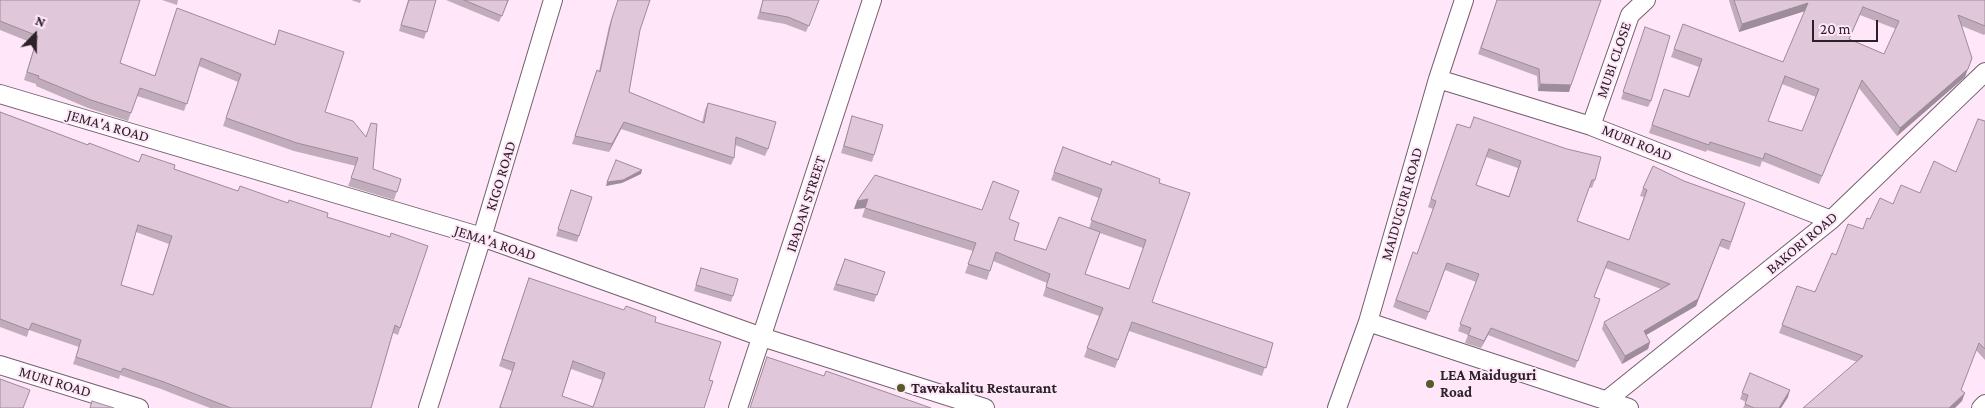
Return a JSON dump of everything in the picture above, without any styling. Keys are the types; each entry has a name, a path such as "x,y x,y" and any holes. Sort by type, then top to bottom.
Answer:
{"street":[{"name":"KIGO ROAD","path":"428,408 482,237 553,0"},
{"name":"IBADAN STREET","path":"738,408 872,0"},
{"name":"MAIDUGURI ROAD","path":"1337,408 1368,322 1438,79 1464,0"},
{"name":"MUBI CLOSE","path":"1591,126 1630,16 1646,0"},
{"name":"BAKORI ROAD","path":"1607,400 1831,220 1985,72"},
{"name":"MUBI ROAD","path":"1438,79 1591,126 1831,220"},
{"name":"JEMA'A ROAD","path":"0,94 482,237 762,337 985,408"},
{"path":"1368,322 1629,408"},
{"name":"MURI ROAD","path":"0,366 139,408"},
{"path":"1981,408 1985,404"}],"building":[{"path":"0,0 140,0 120,63 155,76 177,8 275,45 279,30 344,52 325,112 353,121 366,137 371,123 377,124 373,169 401,179 397,192 351,178 358,158 297,143 226,118 241,74 201,58 187,104 140,88 131,113 91,100 38,78 39,76 27,72 38,36 0,21"},
{"path":"409,0 436,0 427,32 401,25"},
{"path":"464,0 508,0 502,16"},
{"path":"618,0 650,0 640,30 629,92 704,123 708,103 776,122 768,149 736,137 734,158 624,122 612,144 575,136 597,70 600,72"},
{"path":"763,0 819,0 809,26 788,17 760,12"},
{"path":"1497,0 1601,0 1571,85 1540,84 1539,69 1481,48"},
{"path":"1734,0 1985,0 1985,26 1958,15 1972,58 1968,69 1900,128 1862,80 1822,176 1765,153 1763,159 1710,142 1709,145 1652,125 1664,89 1689,97 1702,59 1674,49 1683,24 1783,62 1808,3 1742,24","holes":["1863,7 1899,21 1884,54 1849,39","1785,76 1819,89 1802,131 1768,121"]},
{"path":"1645,27 1670,36 1651,101 1623,92"},
{"path":"0,112 139,162 142,154 175,165 174,169 238,191 240,186 288,203 289,200 328,213 327,217 390,237 391,233 428,246 400,328 395,325 371,408 231,408 123,368 121,372 76,357 81,340 32,323 29,330 0,319","holes":["138,225 172,236 153,295 121,285"]},
{"path":"852,116 883,125 874,155 844,146"},
{"path":"1474,117 1567,149 1601,157 1595,180 1592,180 1577,221 1629,240 1647,190 1643,188 1653,166 1684,181 1745,203 1731,242 1722,239 1698,299 1644,331 1650,342 1625,356 1604,322 1670,284 1608,261 1594,297 1600,299 1578,361 1491,328 1484,341 1468,335 1471,328 1460,324 1479,274 1447,263 1429,312 1396,300 1413,252 1417,254 1436,201 1431,199 1457,124 1470,128","holes":["1489,149 1521,161 1509,197 1476,185"]},
{"path":"1978,119 1985,121 1985,349 1979,343 1961,390 1965,393 1949,408 1803,408 1863,356 1782,325 1797,286 1815,292 1832,253 1836,255 1848,224 1863,229 1867,218 1870,219 1880,198 1893,204 1901,185 1920,193 1934,161 1956,172"},
{"path":"1063,147 1111,165 1112,161 1160,179 1159,183 1190,193 1152,302 1273,343 1266,368 1132,322 1118,360 1087,348 1103,308 1046,287 1050,274 996,252 990,271 968,264 976,243 865,208 868,199 857,201 875,175 982,210 993,181 1019,191 1009,219 1019,223 1014,240 1046,250 1059,217 1100,232 1085,274 1129,289 1146,240 1091,220 1102,189 1054,172"},
{"path":"616,160 642,170 623,180 607,182"},
{"path":"571,190 592,197 579,236 558,229"},
{"path":"845,259 885,272 877,295 836,284"},
{"path":"701,268 738,279 733,296 696,285"},
{"path":"529,278 624,310 626,306 656,317 655,322 721,342 709,380 713,381 704,408 502,408 500,407 515,363 502,359","holes":["573,361 605,373 593,407 562,396"]},
{"path":"767,357 824,376 826,371 931,408 750,408"},
{"path":"1750,373 1790,390 1779,408 1754,408 1745,404 1748,395 1742,393"},
{"path":"0,379 30,390 23,408 0,408"},
{"path":"92,401 114,408 90,408"}],"place":[{"name":"LEA Maiduguri Road","path":"1430,384"},
{"name":"Tawakalitu Restaurant","path":"901,388"}]}
